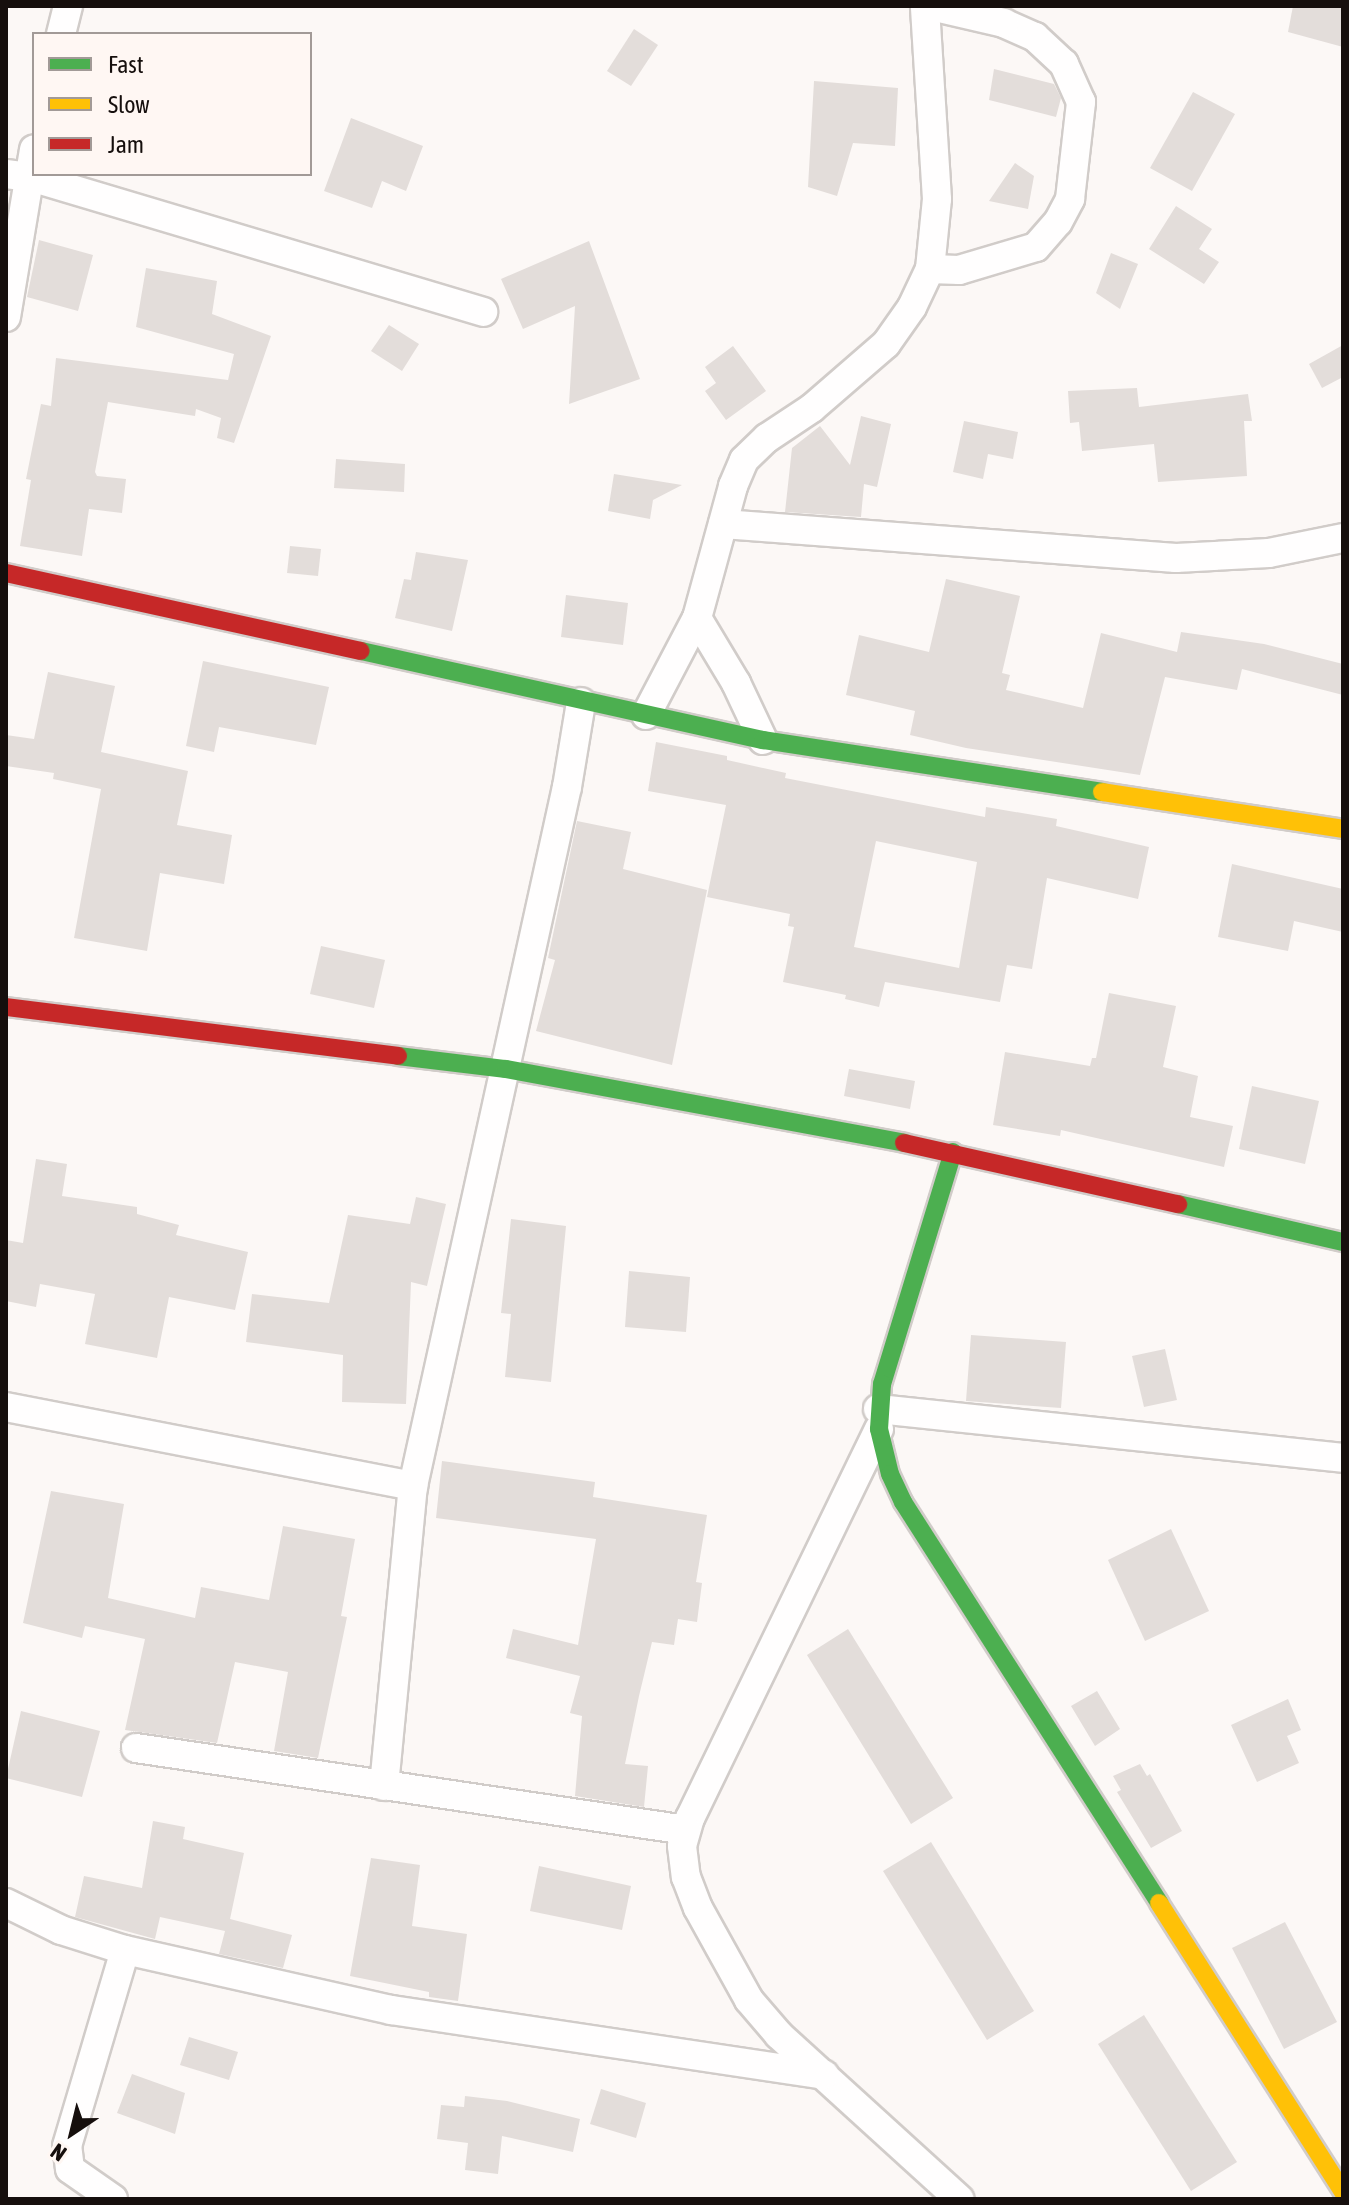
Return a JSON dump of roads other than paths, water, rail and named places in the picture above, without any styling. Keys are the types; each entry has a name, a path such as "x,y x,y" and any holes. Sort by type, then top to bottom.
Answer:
{"street":[{"path":"62,32 68,6"},
{"path":"646,715 697,618 744,460 767,438 812,408 886,344 912,307 930,269 937,199 925,6"},
{"path":"930,269 959,270 1036,247 1058,222 1070,199 1081,102 1064,64 1035,37 1004,23 931,6"},
{"path":"6,317 24,167"},
{"path":"52,176 483,312"},
{"path":"723,524 1176,558 1269,553 1343,538"},
{"path":"6,573 763,740 1343,829"},
{"path":"697,618 736,683 763,740"},
{"path":"384,1786 413,1486 567,787 581,702"},
{"path":"6,1007 506,1069 953,1152 1343,1242"},
{"path":"953,1152 889,1355 878,1419 686,1830 682,1846 686,1877 698,1908 749,2000 779,2035 959,2199"},
{"path":"6,1407 413,1486"},
{"path":"878,1419 1343,1458"},
{"path":"878,1419 882,1450 903,1502 1343,2192"},
{"path":"136,1748 686,1830"},
{"path":"6,1903 61,1930 125,1950 391,2010 825,2075"},
{"path":"113,2199 70,2169 67,2146 125,1950"}]}
